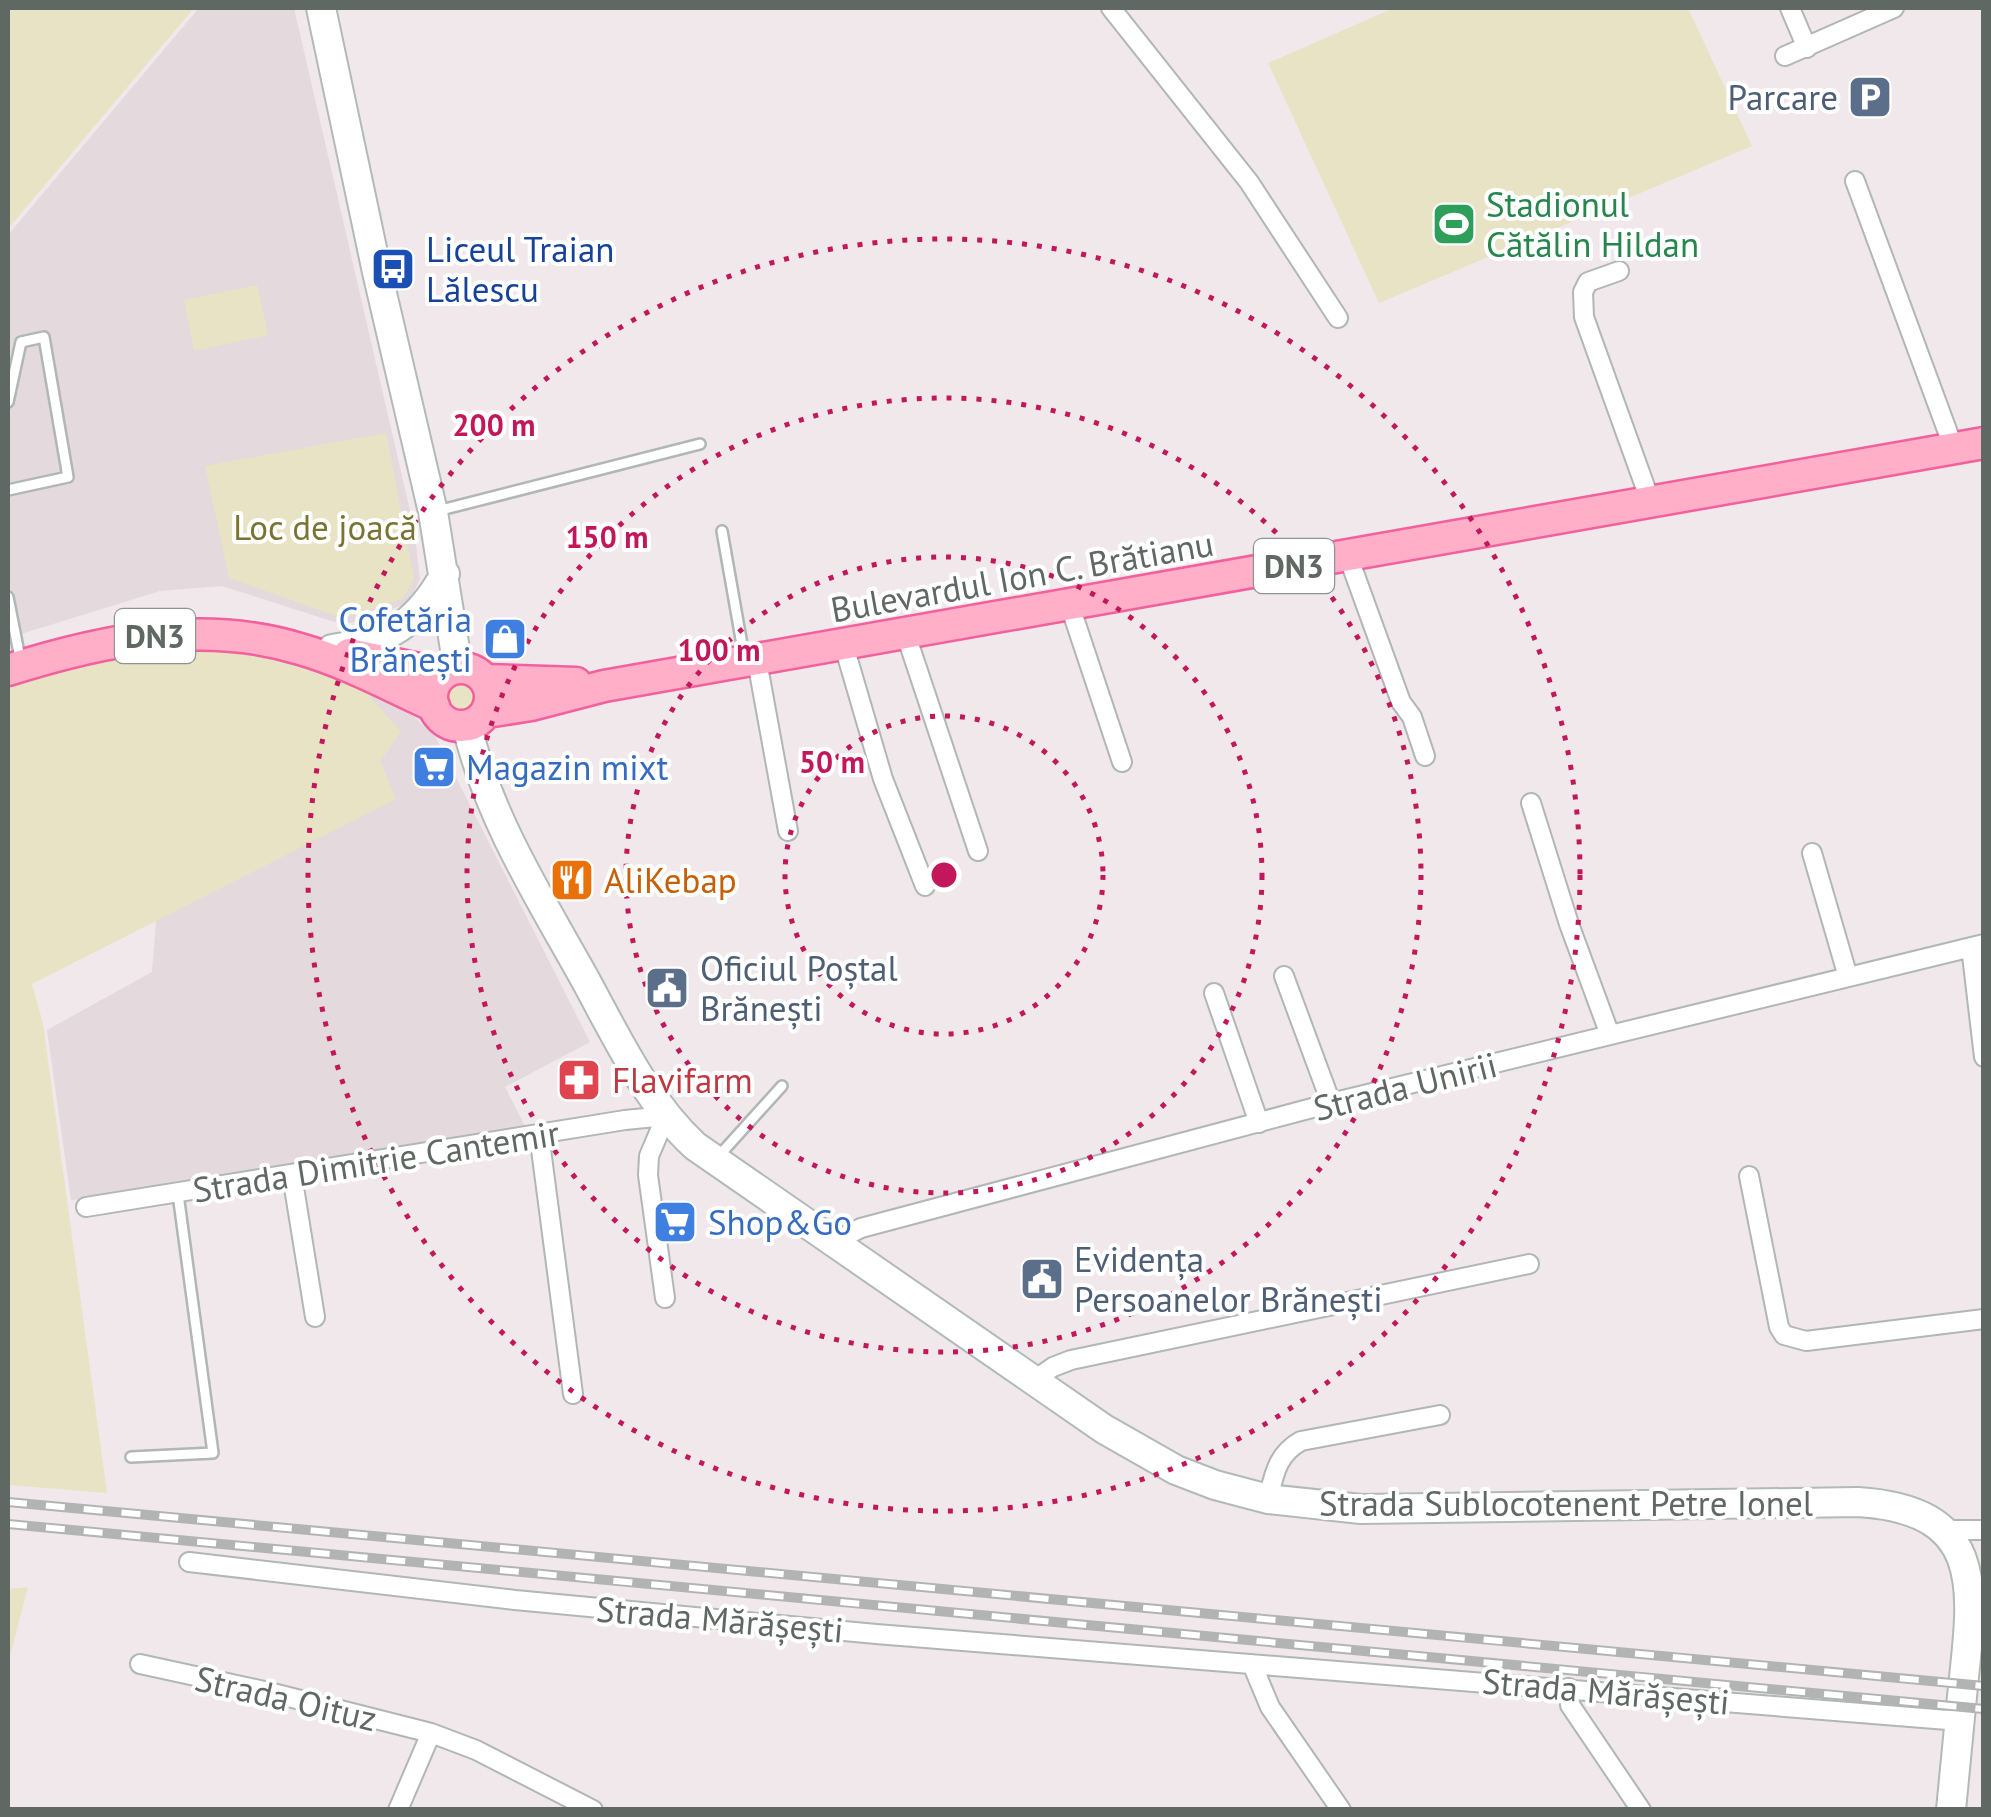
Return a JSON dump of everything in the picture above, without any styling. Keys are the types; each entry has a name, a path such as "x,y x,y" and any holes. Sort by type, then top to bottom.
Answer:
{"main road":[{"path":"321,8 377,272 434,512 462,674 490,696 477,719 443,720 434,706 434,689 462,674"},
{"name":"Bulevardul Ion C. Brătianu","path":"477,719 604,686 1969,446"},
{"path":"306,650 354,646 398,629 415,617 445,574"},
{"name":"Bulevardul Ion C. Brătianu","path":"14,668 100,644 180,634 244,638 462,674 604,686"},
{"name":"Bulevardul Ion C. Brătianu","path":"306,650 434,706"},
{"name":"Strada Sublocotenent Petre Ionel","path":"477,719 483,785 609,1024 666,1116 695,1146 832,1243 1104,1428 1176,1470 1268,1499 1361,1509 1858,1502 1912,1512 1944,1530"},
{"path":"1944,1530 1964,1558 1977,1598 1951,1810"}],"street":[{"path":"1111,8 1249,182 1338,318"},
{"path":"1790,8 1807,48"},
{"path":"1785,56 1882,10"},
{"path":"1855,181 1969,446"},
{"path":"1619,271 1588,282 1583,292 1584,318 1652,503"},
{"path":"1348,556 1425,756"},
{"path":"1070,606 1122,762"},
{"path":"906,635 978,850"},
{"path":"844,646 883,780 925,886"},
{"path":"751,662 788,832"},
{"path":"1531,804 1568,924 1610,1035"},
{"path":"1812,853 1848,977"},
{"path":"1977,945 1984,1057"},
{"name":"Strada Unirii","path":"832,1243 861,1228 1331,1103 1977,945"},
{"path":"1284,976 1331,1103"},
{"path":"1214,993 1259,1123"},
{"path":"664,1298 648,1175 649,1156 666,1116"},
{"name":"Strada Dimitrie Cantemir","path":"86,1207 666,1116"},
{"path":"540,1134 573,1394"},
{"path":"292,1176 316,1317"},
{"path":"1749,1176 1779,1328 1784,1335 1806,1341 1984,1320"},
{"path":"1033,1381 1071,1360 1528,1264"},
{"path":"1268,1499 1286,1449 1300,1441 1440,1415"},
{"name":"Strada Sublocotenent Petre Ionel","path":"1944,1530 1984,1530"},
{"name":"Strada Mărășești","path":"189,1562 515,1600 1960,1721"},
{"name":"Strada Oituz","path":"140,1664 431,1733 476,1750 593,1810"},
{"path":"1252,1664 1270,1707 1341,1810"},
{"path":"1569,1688 1570,1705 1641,1810"},
{"name":"Strada Oituz","path":"398,1810 431,1733"}],"lane":[{"path":"8,402 21,342 44,336 68,476 8,490"},
{"path":"434,512 700,444"},
{"path":"722,530 751,662"},
{"path":"8,598 14,668"},
{"path":"715,1160 782,1086"},
{"path":"130,1457 213,1452 178,1194"}],"shaded area":[{"path":"199,8 294,8 414,528 420,579 409,603 344,625 222,586 160,591 8,638 8,235"},
{"path":"177,655 311,673 375,693 413,716 435,736 590,1042 505,1087 527,1130 181,1188 71,1200 47,1030 152,972"}],"green space":[{"path":"8,8 194,8 8,229"},
{"name":"Stadionul Cătălin Hildan","path":"1394,8 1688,8 1752,146 1379,303 1268,63"},
{"path":"257,285 268,335 194,351 184,300"},
{"name":"Loc de joacă","path":"386,433 414,579 403,599 342,618 229,578 205,466"},
{"path":"164,649 263,654 356,681 401,732 380,761 396,799 32,984 43,1024 107,1493 8,1485 8,687 81,662"},
{"path":"462,678 476,684 482,698 476,712 462,718 448,712 442,698 448,684"},
{"path":"28,1587 8,1664 8,1589"}],"railway":[{"path":"8,1502 1984,1686"},
{"path":"8,1524 1984,1709"}],"place":[{"name":"Parcare","path":"1870,97"},
{"name":"Stadionul Cătălin Hildan","path":"1454,224"},
{"name":"Liceul Traian Lălescu","path":"393,269"},
{"name":"Cofetăria Brănești","path":"505,639"},
{"name":"Magazin mixt","path":"434,767"},
{"name":"AliKebap","path":"572,880"},
{"name":"Oficiul Poștal Brănești","path":"667,988"},
{"name":"Flavifarm","path":"579,1080"},
{"name":"Shop&Go","path":"675,1222"},
{"name":"Evidența Persoanelor Brănești","path":"1042,1279"}]}
